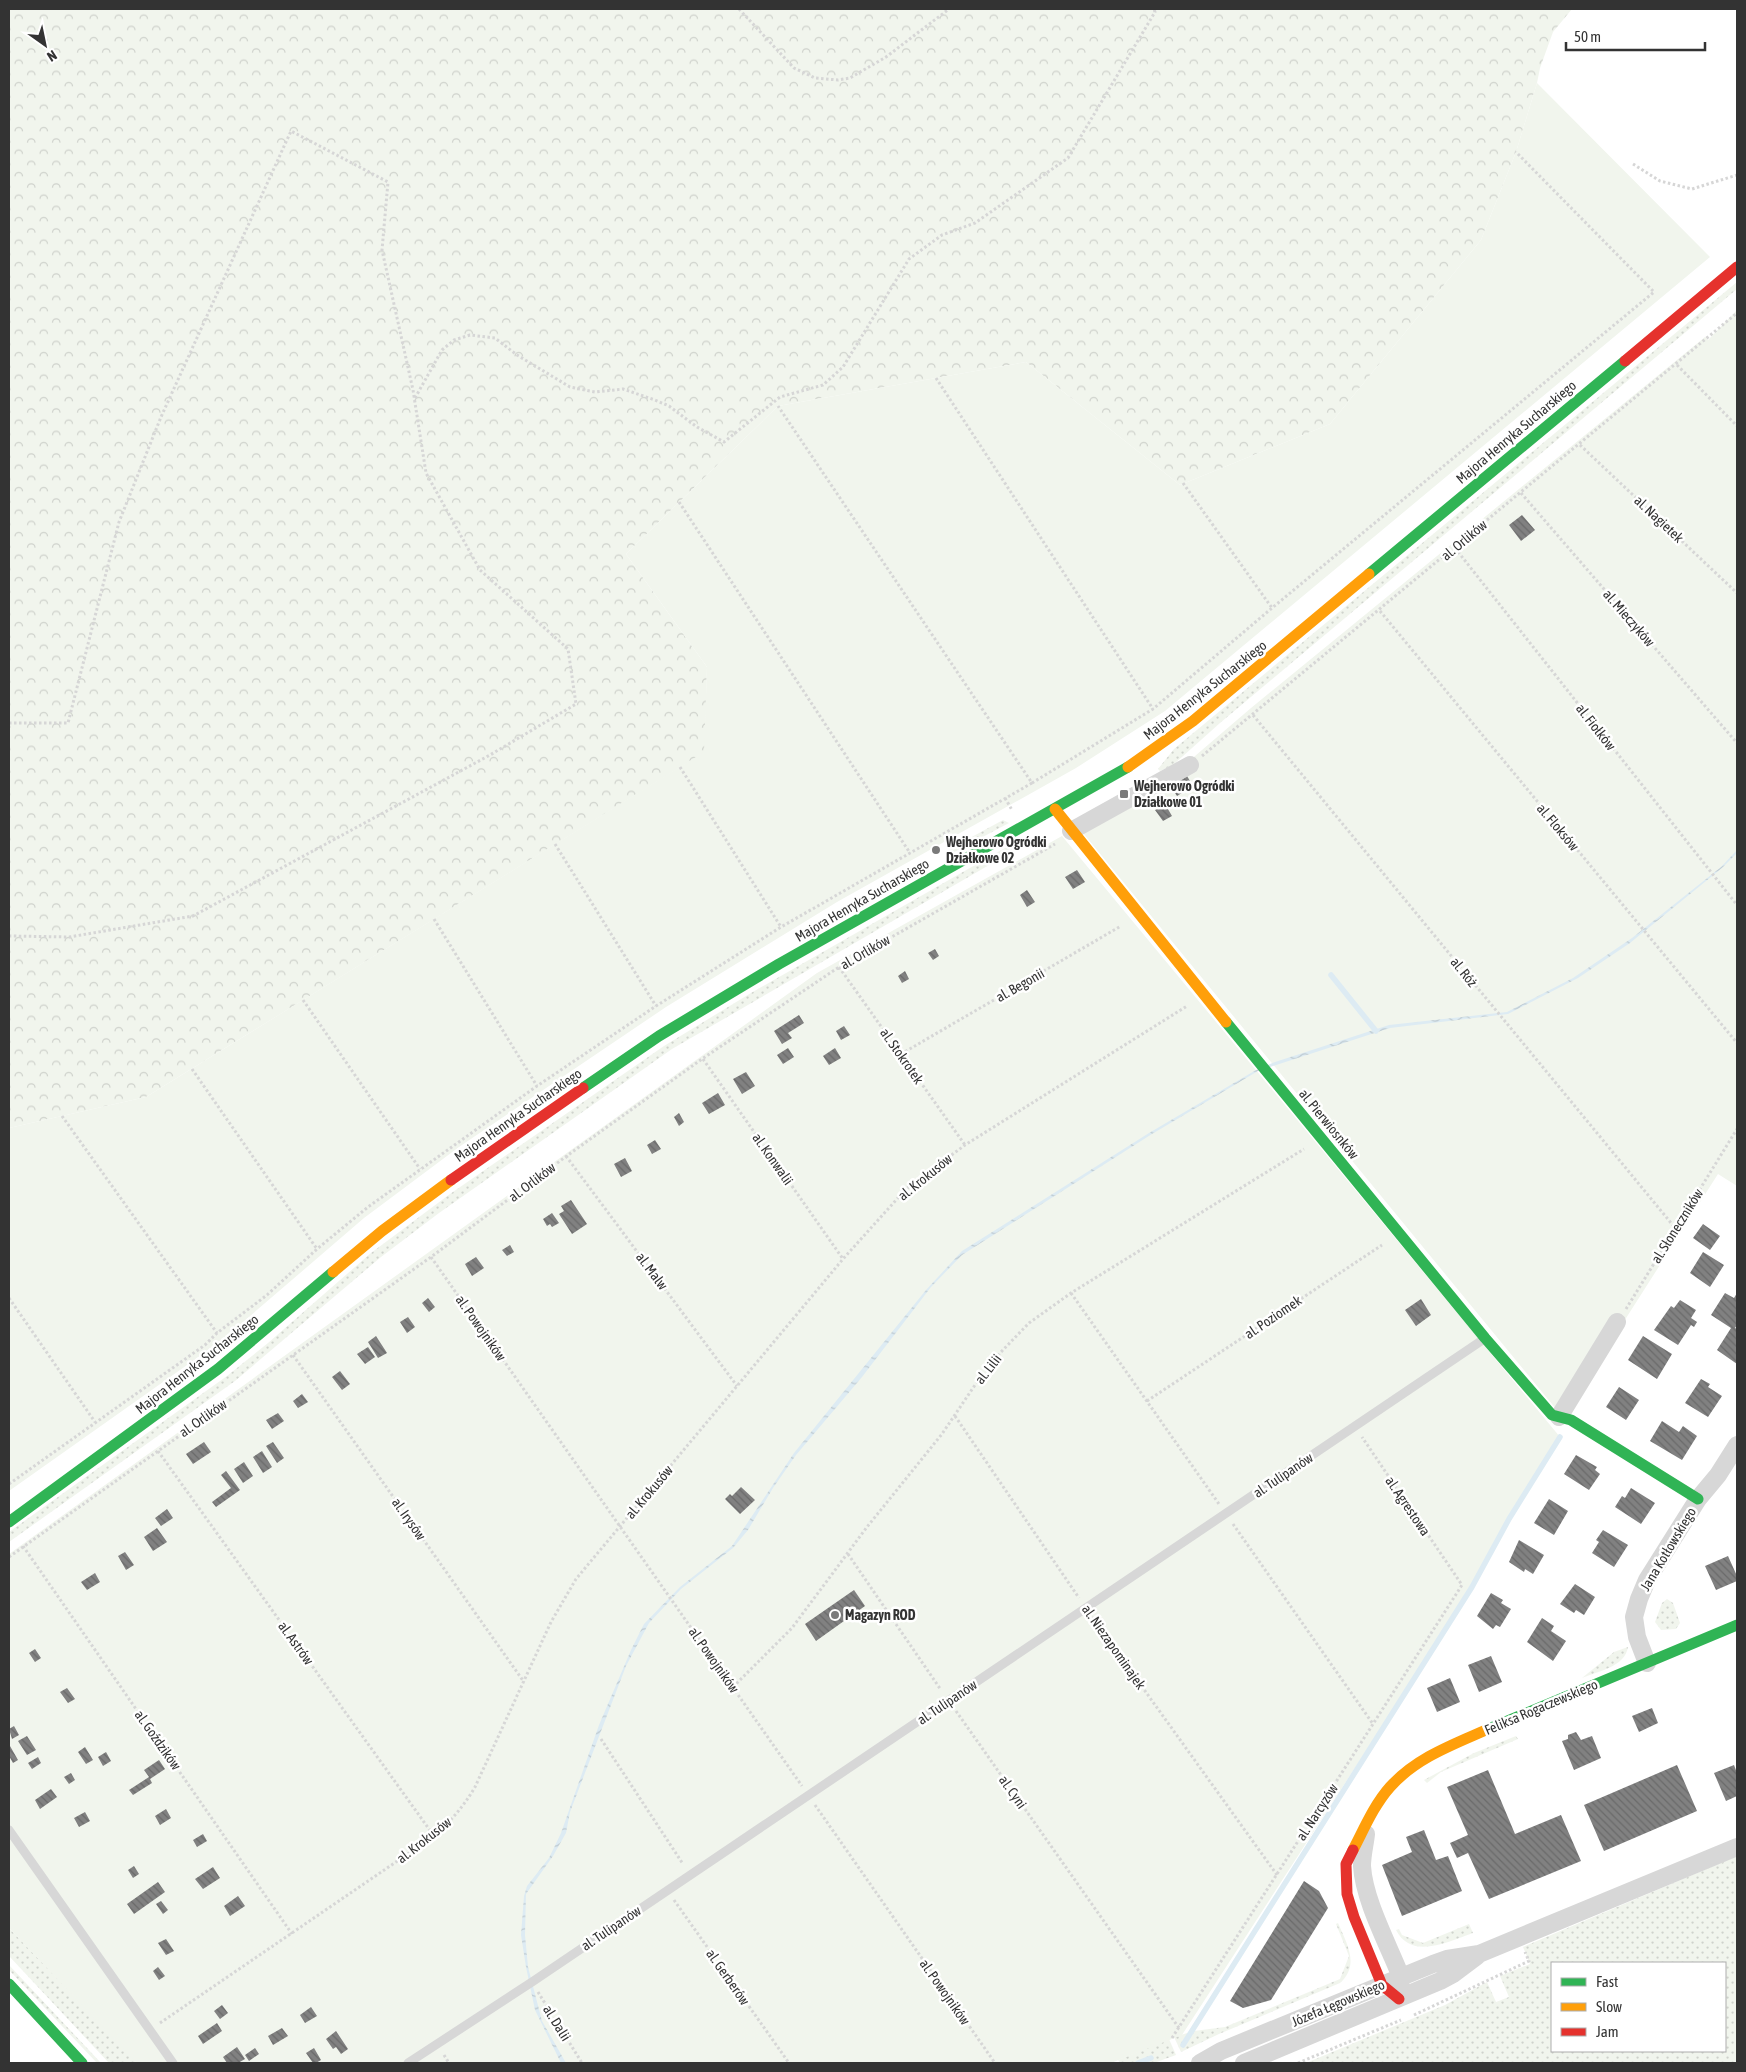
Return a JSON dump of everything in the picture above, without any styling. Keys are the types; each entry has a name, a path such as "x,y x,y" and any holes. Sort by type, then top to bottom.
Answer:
{"street":[{"name":"Majora Henryka Sucharskiego","path":"9,1522 218,1369 382,1231 467,1168 659,1036 779,964 1122,771 1193,721 1737,267"},
{"path":"1072,833 1190,765"},
{"name":"al. Pierwiosnków","path":"1055,809 1139,916 1485,1338 1552,1415 1565,1419 1698,1499"},
{"path":"1565,1419 1617,1322"},
{"name":"Jana Kotłowskiego","path":"1647,1663 1637,1637 1634,1617 1639,1599 1647,1580 1698,1499 1718,1475 1737,1445"},
{"name":"Feliksa Rogaczewskiego","path":"1399,1999 1382,1985 1351,1910 1346,1879 1346,1864 1368,1821 1382,1798 1395,1782 1406,1771 1429,1755 1737,1625"},
{"name":"Feliksa Rogaczewskiego","path":"1368,1821 1362,1863 1364,1879 1369,1899 1401,1977 1399,1999"},
{"name":"Józefa Łęgowskiego","path":"1200,2063 1221,2051 1401,1977 1447,1959 1479,1954 1737,1848"},
{"name":"Józefa Łęgowskiego","path":"1244,2063 1399,1999 1454,1974 1479,1954"},
{"path":"9,1984 82,2063"}],"lane":[{"name":"al. Tulipanów","path":"408,2063 532,1982 1485,1338"},
{"path":"9,1830 173,2063"}],"path":[{"path":"739,9 794,68 814,78 838,80 850,78 886,57 949,9"},
{"path":"414,399 442,350 454,340 470,335 495,338 517,356 570,387 595,392 623,389 655,400 669,406 697,427 724,442 780,397 823,386 843,367 909,259 942,235 975,224 1068,158 1155,12 1154,9"},
{"path":"9,723 68,724 119,522 161,417 291,132 388,182 382,250 414,399 426,473 480,570 568,650 576,704 490,755 193,916 69,937 9,936"},
{"path":"9,1484 206,1345 217,1333 266,1295 317,1249 368,1207 537,1086 656,1006 781,927 1032,783 1153,710 1272,608 1654,292 1516,152"},
{"path":"1633,164 1660,181 1692,189 1737,175"},
{"name":"al. Orlików","path":"1190,765 1677,365 1737,313"},
{"path":"1677,365 1737,426"},
{"path":"936,378 1153,710"},
{"path":"778,406 1032,783"},
{"name":"al. Nagietek","path":"1580,445 1737,593"},
{"path":"1183,484 1272,608"},
{"name":"al. Mieczyków","path":"1521,493 1737,743"},
{"path":"679,502 910,853"},
{"name":"al. Fiołków","path":"1455,548 1737,905"},
{"name":"al. Floksów","path":"1380,610 1737,1043"},
{"name":"al. Róż","path":"1253,715 1676,1229"},
{"path":"680,767 781,927"},
{"path":"1005,798 1012,810 1010,814"},
{"name":"al. Orlików","path":"9,1557 431,1258 566,1156 702,1059 839,967 1072,833"},
{"path":"555,844 656,1006"},
{"name":"al. Begonii","path":"901,1054 1139,916"},
{"path":"434,919 537,1086"},
{"name":"al. Stokrotek","path":"839,967 965,1145"},
{"name":"al. Krokusów","path":"150,2030 434,1836 464,1806 475,1787 552,1622 576,1579 843,1259 906,1189 965,1145 1204,995"},
{"path":"303,1000 420,1169"},
{"name":"al. Konwalii","path":"702,1059 843,1259"},
{"path":"192,1068 317,1249"},
{"path":"62,1116 217,1333"},
{"name":"al. Słoneczników","path":"1617,1322 1737,1129"},
{"name":"al. Lilii","path":"732,1687 792,1628 955,1416 995,1359 1028,1323 1072,1293 1321,1138"},
{"name":"al. Malw","path":"566,1156 737,1386"},
{"name":"al. Poziomek","path":"1147,1401 1400,1234"},
{"name":"al. Powojników","path":"431,1258 995,2063"},
{"path":"9,1298 96,1422"},
{"name":"al. Irysów","path":"293,1354 524,1683"},
{"name":"al. Niezapominajek","path":"955,1416 1086,1608 1277,1875"},
{"name":"al. Agrestowa","path":"1355,1426 1462,1585"},
{"name":"al. Astrów","path":"158,1451 434,1836"},
{"name":"al. Goździków","path":"23,1546 292,1934"},
{"name":"al. Cyni","path":"848,1554 1179,2028"},
{"name":"al. Narcyzów","path":"1172,2038 1462,1585"},
{"path":"601,1739 690,1875"},
{"name":"al. Gerberów","path":"668,1890 789,2063"},
{"name":"al. Dalii","path":"532,1982 582,2063"}],"green space":[{"path":"9,9 1572,9 1553,32 1540,68 1516,152 1481,240 1330,424 1180,485 1026,362 778,406 626,554 707,667 705,752 146,1097 9,1128"},
{"path":"1537,83 1710,257 1165,711 1076,768 837,902 666,1007 459,1147 364,1218 221,1341 9,1491 9,1128 146,1097 704,752 707,667 626,554 778,406 1026,362 1180,485 1330,424 1481,240 1516,152"},
{"path":"1737,282 1737,289 1220,723 1173,765 1160,771 1158,769 1174,749"},
{"path":"1737,310 1737,1186 1718,1174 1621,1326 1556,1409 1083,833 1188,762 1251,708 1705,337 1708,340"},
{"path":"1003,820 1009,823 945,857 946,851"},
{"path":"1062,836 1560,1437 1509,1519 1472,1587 1182,2035 1111,2063 137,2063 9,1928 9,1554 817,973"},
{"path":"1019,840 1022,846 672,1049 439,1213 381,1257 235,1381 9,1542 9,1532 227,1376 268,1343 371,1253 450,1194 664,1046 751,993"},
{"path":"1667,1599 1673,1603 1680,1623 1676,1629 1661,1630 1655,1622 1662,1603"},
{"path":"1628,1647 1626,1654 1616,1664 1582,1678 1614,1652"},
{"path":"1516,1736 1518,1739 1441,1772 1427,1783 1424,1780 1474,1753"},
{"path":"1737,1856 1737,2063 1306,2063 1445,2005 1487,1982 1496,2002 1509,1997 1500,1976 1530,1964 1523,1947"},
{"path":"1338,1923 1348,1946 1351,1962 1346,1976 1340,1983 1181,2052 1174,2037 1194,2031 1225,2027 1340,1979 1349,1956 1336,1924"},
{"path":"1469,1924 1473,1933 1442,1944 1421,1947 1411,1945 1396,1930 1399,1929 1402,1935 1423,1943"},
{"path":"9,1928 137,2063 109,2063 9,1956"},
{"path":"9,1965 101,2063 97,2063 9,1970"},
{"path":"1169,2039 1176,2055 1154,2063 1120,2063 1118,2060"}],"water":[{"path":"1737,850 1737,853 1722,868 1630,943 1578,978 1508,1014 1390,1028 1258,1071 1152,1134 962,1255 931,1287 862,1377 796,1455 773,1488 748,1530 733,1548 681,1589 649,1623 626,1666 570,1812 566,1833 553,1856 526,1894 525,1935 528,1967 542,2021 566,2063 561,2063 535,2010 521,1935 524,1896 527,1886 549,1858 561,1833 599,1725 631,1650 644,1624 680,1587 732,1546 794,1453 926,1290 962,1251 1149,1133 1256,1070 1389,1025 1507,1012 1573,978 1632,938 1721,867"}],"building":[{"path":"1522,515 1535,530 1521,541 1509,525"},
{"path":"1187,776 1193,786 1177,796 1171,787"},
{"path":"1165,804 1172,816 1163,821 1155,810"},
{"path":"1077,870 1085,882 1073,889 1065,877"},
{"path":"1027,890 1035,902 1027,907 1020,895"},
{"path":"935,949 939,956 933,960 928,953"},
{"path":"905,971 909,979 902,983 898,976"},
{"path":"799,1015 804,1023 788,1033 792,1038 782,1044 774,1031"},
{"path":"844,1026 850,1035 841,1040 836,1031"},
{"path":"788,1048 794,1057 783,1064 777,1055"},
{"path":"835,1048 841,1058 829,1065 823,1056"},
{"path":"746,1072 755,1086 742,1094 733,1079"},
{"path":"718,1093 725,1105 709,1114 702,1103"},
{"path":"679,1113 684,1122 679,1126 674,1117"},
{"path":"655,1140 661,1149 652,1154 647,1145"},
{"path":"625,1158 632,1171 621,1177 614,1164"},
{"path":"571,1200 587,1224 572,1234 559,1214 564,1211 561,1206"},
{"path":"552,1213 559,1223 552,1227 550,1224 547,1226 543,1219"},
{"path":"1703,1224 1720,1236 1710,1250 1693,1238"},
{"path":"510,1245 514,1252 507,1256 502,1250"},
{"path":"1703,1252 1724,1265 1710,1287 1690,1273"},
{"path":"476,1257 484,1268 472,1276 465,1264"},
{"path":"1725,1293 1734,1298 1737,1293 1737,1325 1735,1328 1737,1329 1737,1364 1717,1350 1731,1328 1711,1315"},
{"path":"428,1298 435,1307 429,1312 422,1303"},
{"path":"1421,1299 1431,1315 1416,1326 1405,1310"},
{"path":"1680,1300 1696,1310 1691,1318 1697,1322 1694,1327 1691,1325 1678,1345 1654,1330 1671,1306 1674,1308"},
{"path":"408,1317 415,1327 407,1333 400,1322"},
{"path":"376,1336 387,1353 378,1358 368,1342"},
{"path":"1643,1336 1672,1354 1657,1379 1628,1360"},
{"path":"368,1347 375,1357 365,1364 357,1354"},
{"path":"340,1371 350,1384 342,1390 332,1377"},
{"path":"1701,1379 1710,1384 1708,1387 1722,1396 1708,1417 1685,1403"},
{"path":"1619,1387 1639,1400 1626,1420 1606,1407"},
{"path":"302,1394 308,1402 298,1408 293,1401"},
{"path":"278,1413 284,1421 272,1429 266,1420"},
{"path":"1662,1421 1679,1432 1683,1426 1697,1436 1682,1460 1650,1441"},
{"path":"204,1442 211,1452 193,1464 186,1454"},
{"path":"273,1442 284,1458 277,1463 266,1446"},
{"path":"262,1451 272,1467 263,1473 253,1457"},
{"path":"1576,1455 1597,1467 1595,1470 1600,1474 1589,1490 1564,1474"},
{"path":"244,1462 253,1476 243,1483 234,1469"},
{"path":"226,1471 240,1490 216,1507 212,1502 231,1488 221,1475"},
{"path":"741,1487 755,1500 740,1514 725,1499 730,1494 732,1496"},
{"path":"1631,1488 1655,1503 1641,1524 1615,1507 1622,1496 1625,1498"},
{"path":"1549,1499 1568,1511 1554,1535 1534,1523"},
{"path":"167,1509 173,1518 161,1526 155,1518"},
{"path":"157,1528 167,1542 153,1551 144,1537"},
{"path":"1603,1530 1628,1545 1614,1567 1592,1553 1599,1542 1596,1540"},
{"path":"1519,1540 1544,1555 1533,1574 1525,1569 1524,1572 1509,1562"},
{"path":"125,1552 134,1565 126,1570 118,1556"},
{"path":"1728,1556 1737,1576 1737,1581 1716,1590 1705,1566"},
{"path":"95,1573 100,1582 87,1590 81,1582"},
{"path":"1575,1584 1595,1597 1584,1615 1576,1610 1574,1613 1560,1604"},
{"name":"Magazyn ROD","path":"854,1590 865,1606 816,1641 805,1624"},
{"path":"1491,1593 1503,1600 1501,1603 1511,1609 1500,1627 1496,1625 1493,1629 1477,1616"},
{"path":"1542,1618 1554,1626 1551,1631 1566,1641 1553,1661 1527,1642"},
{"path":"35,1649 41,1658 35,1662 29,1653"},
{"path":"1491,1656 1502,1682 1479,1692 1468,1665"},
{"path":"1450,1678 1460,1702 1437,1712 1427,1688"},
{"path":"67,1688 75,1699 68,1703 60,1692"},
{"path":"1652,1708 1658,1723 1639,1732 1632,1716"},
{"path":"14,1726 19,1735 12,1739 9,1729"},
{"path":"1576,1732 1581,1740 1592,1736 1601,1758 1574,1770 1562,1741 1568,1739 1568,1735"},
{"path":"27,1736 36,1750 27,1755 18,1741"},
{"path":"10,1746 18,1760 13,1763 9,1756"},
{"path":"85,1747 93,1760 86,1764 78,1752"},
{"path":"106,1752 111,1761 103,1766 98,1757"},
{"path":"38,1757 41,1763 32,1769 28,1763"},
{"path":"159,1760 165,1769 150,1779 152,1783 133,1795 129,1790 149,1777 144,1770"},
{"path":"1677,1765 1697,1811 1604,1851 1584,1805"},
{"path":"1734,1765 1737,1773 1737,1796 1726,1801 1714,1773"},
{"path":"1488,1770 1515,1834 1561,1815 1581,1861 1489,1899 1468,1853 1457,1858 1450,1843 1468,1835 1447,1787"},
{"path":"71,1773 75,1780 69,1784 64,1777"},
{"path":"51,1789 57,1797 40,1809 35,1800"},
{"path":"166,1809 171,1818 160,1825 155,1816"},
{"path":"85,1812 90,1821 79,1827 74,1818"},
{"path":"1424,1830 1436,1860 1448,1856 1462,1891 1402,1916 1382,1865 1412,1852 1406,1837"},
{"path":"203,1834 207,1841 197,1847 193,1840"},
{"path":"134,1866 139,1874 133,1878 128,1870"},
{"path":"213,1867 220,1878 203,1889 195,1879"},
{"path":"1304,1881 1319,1891 1328,1908 1271,2000 1243,2008 1230,2001"},
{"path":"158,1882 165,1892 134,1914 127,1904"},
{"path":"238,1896 245,1906 230,1916 224,1906"},
{"path":"161,1901 168,1910 163,1914 156,1904"},
{"path":"166,1939 174,1951 166,1955 158,1943"},
{"path":"158,1967 165,1976 159,1980 153,1971"},
{"path":"222,2005 228,2013 220,2019 214,2011"},
{"path":"311,2007 317,2016 305,2023 300,2015"},
{"path":"217,2023 222,2031 203,2044 198,2036"},
{"path":"282,2028 288,2036 273,2045 268,2036"},
{"path":"336,2031 348,2049 341,2054 336,2047 333,2049 326,2039"},
{"path":"237,2047 245,2059 238,2063 227,2063 223,2057"},
{"path":"255,2048 259,2054 249,2061 245,2055"},
{"path":"314,2048 321,2060 316,2063 313,2063 306,2053"}],"waterway":[{"path":"1331,975 1376,1031"},
{"path":"1183,2045 1472,1587 1509,1519 1560,1437"},
{"path":"1138,2063 1151,2058"}],"traffic: fast":[{"path":"1369,574 1625,361"},
{"path":"583,1088 659,1036 779,964 1128,767"},
{"path":"1226,1022 1485,1338 1552,1415 1571,1420 1698,1499"},
{"path":"9,1522 218,1369 333,1272"},
{"path":"1486,1730 1737,1625"},
{"path":"9,1984 82,2063"}],"traffic: slow":[{"path":"1128,767 1193,721 1369,574"},
{"path":"1055,809 1226,1022"},
{"path":"333,1272 382,1231 451,1180"},
{"path":"1353,1850 1379,1801 1400,1777 1435,1753 1486,1730"}],"traffic: jam":[{"path":"1625,361 1737,267"},
{"path":"451,1180 583,1088"},
{"path":"1353,1850 1346,1864 1347,1894 1354,1917 1382,1985 1399,1999"}],"place":[{"name":"Wejherowo Ogródki Działkowe 01","path":"1124,794"},
{"name":"Wejherowo Ogródki Działkowe 02","path":"936,850"},
{"name":"Magazyn ROD","path":"835,1615"}]}
